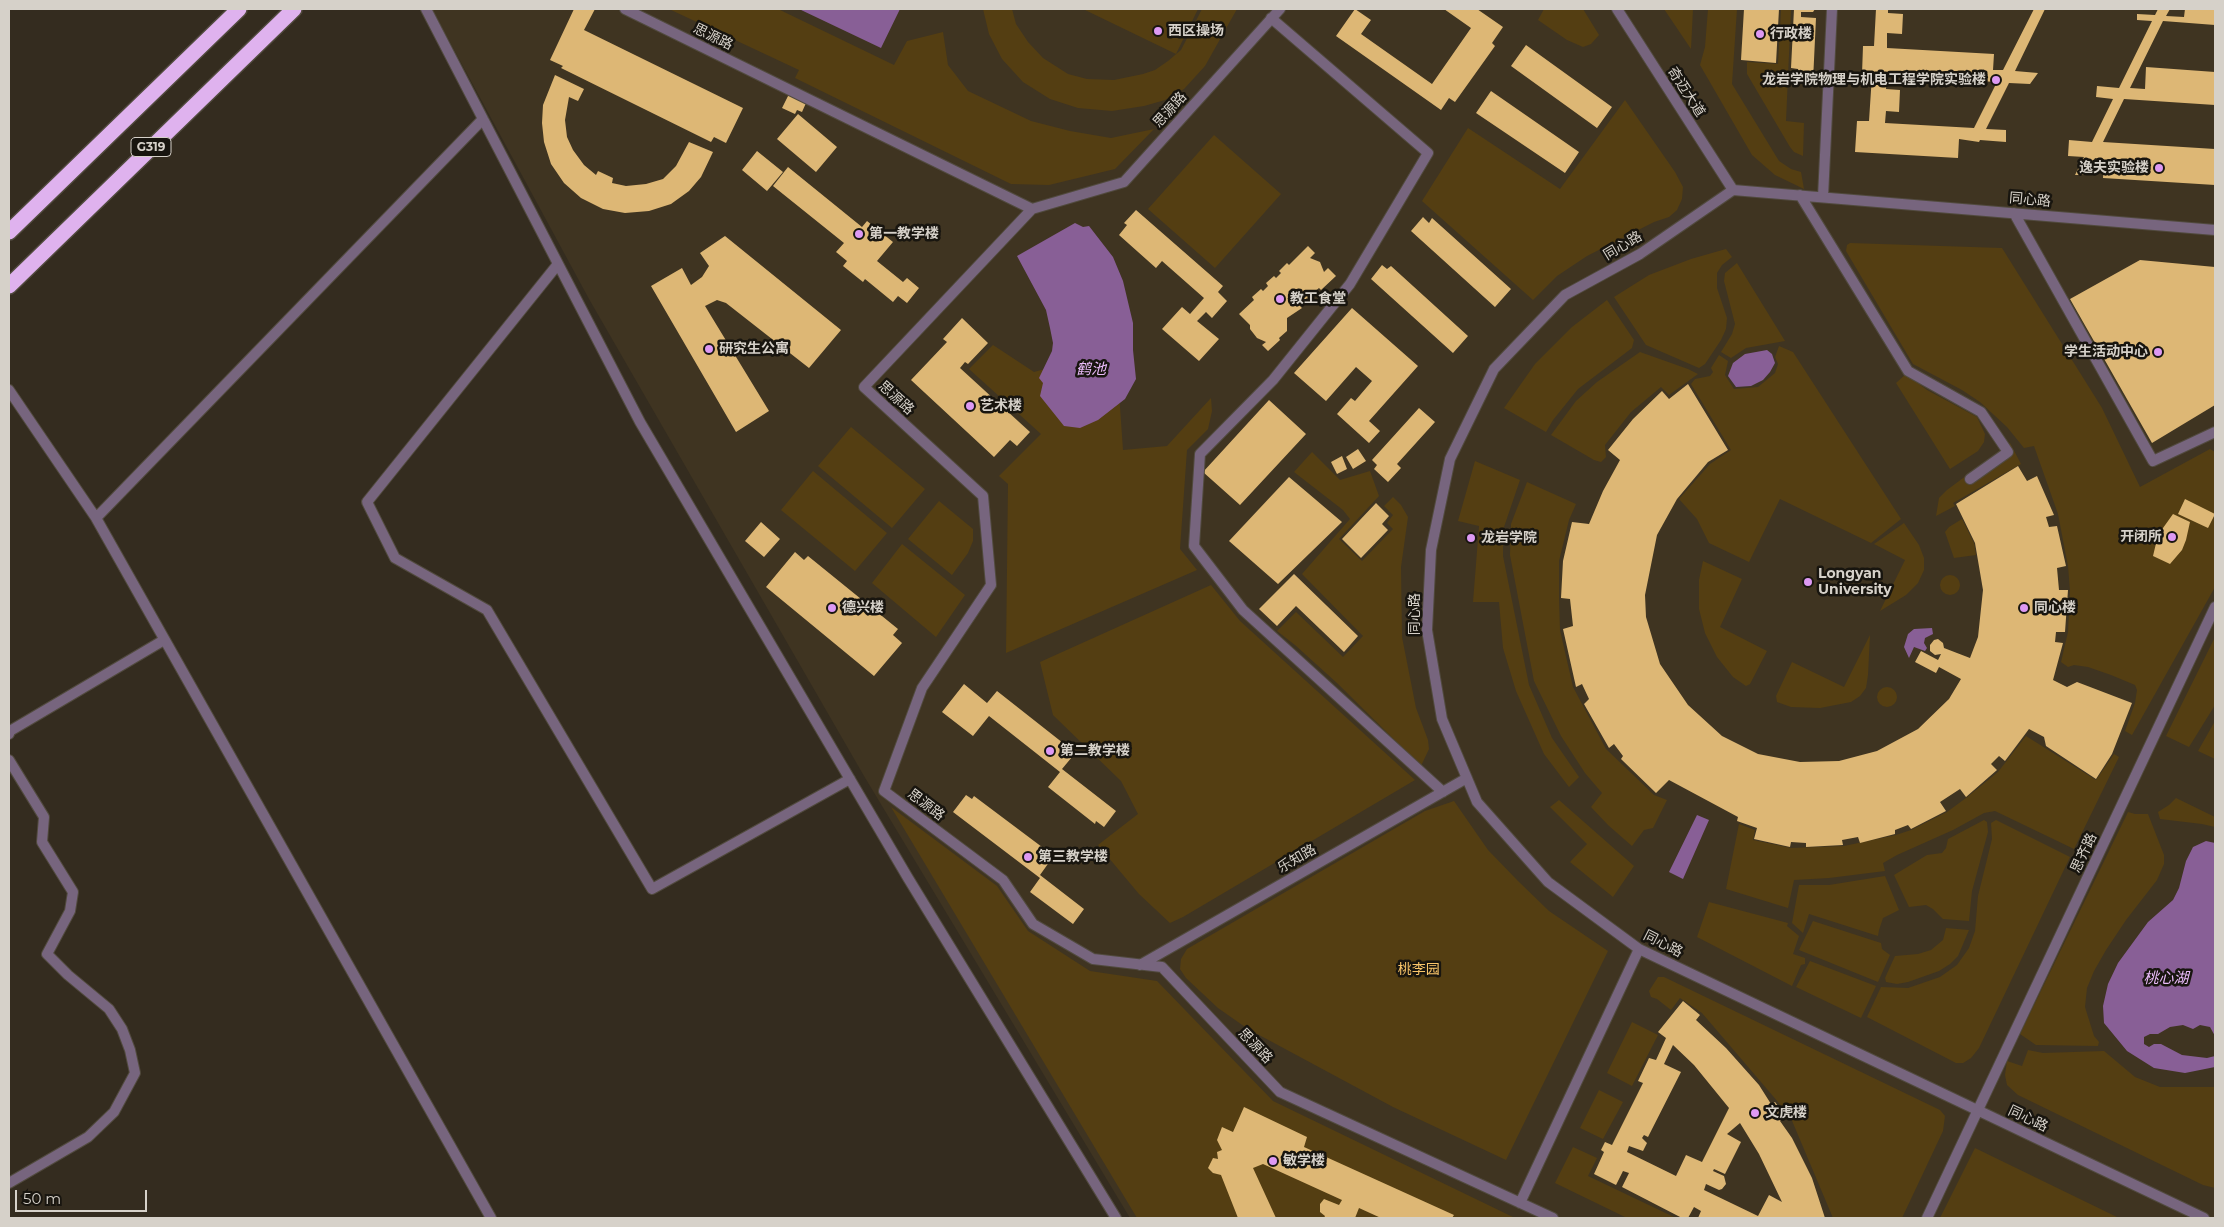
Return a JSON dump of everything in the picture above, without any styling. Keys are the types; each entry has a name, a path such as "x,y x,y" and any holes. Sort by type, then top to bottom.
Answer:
{"highway":[{"name":"G319","path":"9,232 239,9"},
{"name":"G319","path":"9,286 294,9"}],"street":[{"path":"426,9 640,422 850,779 1116,1218"},
{"name":"思源路","path":"625,9 1032,209"},
{"name":"思源路","path":"1280,9 1124,182 1032,209 864,387 983,496 991,586 922,688 884,791 1003,880 1033,924 1093,959 1162,967 1280,1092 1553,1218"},
{"name":"奇迈大道","path":"1617,9 1733,190"},
{"path":"1823,197 1832,9"},
{"path":"1271,18 1428,153 1350,284 1273,380 1200,454 1194,546 1242,610 1443,792"},
{"path":"96,518 483,119"},
{"name":"同心路","path":"2204,1218 1639,949 1548,882 1478,802 1442,719 1427,630 1431,550 1450,459 1494,370 1565,295 1640,254 1733,190 2215,230"},
{"path":"1800,195 1908,371 1981,412 2008,452 1970,479"},
{"path":"2014,213 2153,461 2215,432"},
{"path":"558,264 367,502 396,558 487,610 652,889 850,779"},
{"path":"9,390 96,518 491,1218"},
{"name":"思齐路","path":"1927,1218 2215,607"},
{"path":"9,734 164,640"},
{"path":"9,760 44,817 42,842 73,892 70,911 47,954 68,975 109,1009 122,1030 130,1050 135,1073 114,1112 88,1137 9,1183"},
{"name":"乐知路","path":"1140,965 1467,778"},
{"path":"1520,1203 1639,949"}],"shaded area":[{"name":"龙岩学院","path":"432,9 2215,9 2215,1218 1130,1218 864,776 589,299"}],"green space":[{"path":"669,9 778,9 894,65 907,41 943,32 948,65 968,91 1031,121 1070,131 1111,138 1154,129 1115,169 1049,185 1011,184 795,78 799,70"},
{"path":"983,9 1012,9 1016,24 1028,42 1043,58 1068,74 1087,79 1114,80 1155,70 1168,61 1181,50 1202,9 1237,9 1205,66 1184,89 1165,100 1144,106 1112,111 1078,108 1050,99 1023,82 1002,59 989,34"},
{"name":"西区操场","path":"1083,9 1198,9 1176,54"},
{"path":"1544,9 1583,9 1599,35 1591,44 1583,47 1567,40 1538,20"},
{"path":"1664,9 1693,9 1691,49"},
{"path":"1708,9 1737,9 1732,84 1779,161 1791,169 1801,172 1804,189 1775,175 1752,155 1700,65 1705,47"},
{"path":"1781,10 1791,10 1786,121 1804,123 1803,156 1794,152 1790,147 1747,74 1747,62 1778,64"},
{"path":"1625,100 1675,172 1683,187 1682,199 1677,210 1669,217 1654,222 1587,256 1557,276 1533,300 1422,201 1468,128 1560,189"},
{"path":"1214,135 1281,194 1215,268 1148,209"},
{"path":"1850,243 2002,248 2102,408 2140,487 2210,449 2215,452 2215,587 2132,735 2125,731 2135,703 2137,690 2135,685 2088,667 2074,665 2068,667 2061,662 2068,632 2070,591 2068,566 2058,514 2034,446 2024,448 2007,427 1980,402 1962,390 1913,364 1846,251 1847,245"},
{"path":"1726,249 1732,257 1722,265 1717,273 1717,288 1727,318 1726,329 1705,364 1699,368 1646,345 1614,297 1649,275 1691,259"},
{"path":"1737,263 1785,341 1746,348 1731,358 1721,352 1732,334 1735,324 1724,281 1725,273"},
{"path":"1607,300 1634,340 1632,348 1578,389 1553,420 1546,432 1504,408 1535,364 1572,327"},
{"path":"993,345 1034,372 1116,349 1123,450 1167,446 1211,398 1212,411 1208,429 1187,450 1180,549 1197,570 1006,653 1008,484 999,476 1041,434 969,369"},
{"path":"1779,346 1793,352 1901,519 1871,543 1780,499 1749,562 1709,543 1697,519 1679,499 1710,464 1731,450 1691,384 1695,379 1710,376 1713,372 1711,368 1719,355 1728,361 1725,375 1734,389 1758,387 1775,373 1778,364 1775,357"},
{"path":"1640,352 1698,374 1669,395 1661,387 1631,412 1605,445 1606,457 1601,462 1594,460 1551,435 1576,401 1597,382"},
{"path":"1906,374 1927,390 1977,417 1985,434 1984,442 1978,451 1950,469 1896,383"},
{"path":"851,427 925,489 892,528 818,466"},
{"path":"2010,443 2021,464 1953,503 1955,506 1936,516 1939,498 1947,490"},
{"path":"1312,452 1340,480 1370,471 1379,496 1339,539 1362,561 1393,529 1387,523 1393,515 1384,506 1393,497 1401,505 1408,517 1401,567 1402,637 1416,708 1428,740 1429,749 1421,766 1337,683 1277,631 1296,612 1343,657 1363,636 1302,574 1350,519 1343,510 1294,472"},
{"path":"1475,461 1520,480 1503,530 1503,556 1529,685 1552,738 1579,777 1569,787 1544,754 1516,691 1503,648 1499,602 1473,602 1479,526 1458,521"},
{"path":"813,471 887,533 855,571 781,510"},
{"path":"1527,482 1576,504 1569,520 1559,561 1560,630 1573,687 1606,749 1654,795 1667,800 1653,828 1644,830 1632,846 1591,807 1602,793 1585,773 1561,736 1534,681 1510,555 1511,524"},
{"path":"939,501 973,529 973,541 968,553 952,575 908,539"},
{"path":"1962,519 1974,543 1976,555 1954,558 1945,532 1949,527"},
{"path":"1904,523 1919,545 1924,558 1924,570 1918,583 1906,595 1880,611 1905,560 1874,544"},
{"path":"902,544 965,595 936,637 872,583"},
{"path":"1703,561 1742,579 1720,627 1767,651 1750,684 1746,686 1733,677 1717,657 1705,633 1699,609 1699,580"},
{"path":"1950,575 1957,578 1960,585 1957,592 1950,595 1943,592 1940,585 1943,578"},
{"path":"1211,585 1240,621 1415,780 1170,923 1139,894 1098,845 1138,814 1121,781 1053,715 1040,662"},
{"path":"1870,635 1866,688 1860,696 1851,702 1820,708 1791,707 1777,702 1776,696 1792,662 1844,687"},
{"path":"2215,637 2215,705 2189,747 2166,736"},
{"path":"1883,687 1891,687 1897,693 1897,701 1891,707 1883,707 1877,701 1877,693"},
{"path":"2215,721 2215,759 2198,751"},
{"path":"2026,736 2096,780 2114,754 2119,757 2074,849 1995,811 1984,813 1953,830 1897,855 1883,863 1885,871 1794,880 1788,908 1726,889 1739,824 1755,830 1753,840 1791,848 1844,846 1896,835 1911,830 1947,812 1966,798 1998,772"},
{"path":"2176,798 2215,817 2215,827 2160,819 2158,812"},
{"path":"1559,800 1634,866 1613,897 1570,862 1587,844 1550,807"},
{"name":"桃李园","path":"1454,801 1488,850 1518,881 1549,911 1608,951 1506,1160 1393,1107 1248,1029 1218,1008 1186,978 1180,969 1181,959 1187,949 1425,811"},
{"path":"891,807 997,886 1028,931 1090,971 1157,981 1273,1101 1515,1218 1137,1218"},
{"path":"2128,812 2148,814 2164,855 2164,864 2157,880 2126,920 2106,950 2087,988 2085,1007 2094,1036 2099,1042 2098,1046 2036,1045 2020,1034"},
{"path":"1984,820 1987,822 1988,832 1972,891 1969,921 1943,919 1926,905 1909,907 1894,875 1927,855 1942,853 1946,848 1948,839"},
{"path":"1996,820 2070,857 1979,1048 1971,1058 1963,1063 1956,1063 1867,1017 1881,987 1908,988 1940,977 1957,965 1969,948 1975,931 1978,896 1992,839 1991,823"},
{"path":"1885,876 1899,910 1883,918 1878,936 1809,914 1803,933 1792,923 1799,885 1829,885"},
{"path":"1709,902 1788,923 1787,926 1799,936 1793,954 1805,958 1805,964 1801,965 1792,986 1697,937"},
{"path":"1813,921 1881,943 1882,949 1890,955 1878,982 1799,950"},
{"path":"1946,928 1969,930 1958,956 1950,964 1939,971 1908,982 1897,984 1886,982 1885,978 1895,956 1918,954 1931,950 1943,940"},
{"path":"1810,961 1876,986 1861,1018 1796,987"},
{"path":"1658,977 1664,977 1940,1110 1945,1116 1943,1131 1902,1218 1833,1218 1790,1116 1702,1013 1680,998 1671,1010 1657,999 1651,997 1649,991"},
{"path":"1632,1022 1658,1035 1632,1086 1607,1073"},
{"path":"2028,1050 2043,1053 2104,1051 2135,1077 2160,1087 2215,1087 2215,1188 2203,1185 2018,1095 2007,1085 2005,1075 2007,1061 2022,1066"},
{"path":"1599,1090 1623,1102 1603,1139 1580,1128"},
{"path":"1573,1147 1597,1158 1588,1176 1676,1218 1627,1218 1555,1183"},
{"path":"1975,1148 2119,1218 1940,1218"}],"water":[{"path":"799,9 900,9 881,48"},
{"name":"鹤池","path":"1075,223 1083,227 1089,226 1113,257 1123,281 1133,323 1136,379 1125,399 1098,420 1080,428 1064,426 1040,396 1043,383 1039,378 1052,351 1053,343 1046,310 1017,256"},
{"path":"1767,350 1772,354 1775,363 1770,372 1763,380 1751,386 1736,387 1728,376 1733,363 1745,354"},
{"path":"1932,628 1933,634 1925,638 1924,643 1927,648 1925,651 1914,647 1909,658 1904,647 1908,634 1914,629"},
{"path":"1697,815 1709,820 1683,879 1669,872"},
{"name":"桃心湖","path":"2206,841 2215,843 2215,1036 2210,1027 2200,1025 2193,1029 2183,1025 2170,1027 2158,1034 2150,1034 2144,1037 2144,1044 2149,1047 2154,1044 2161,1044 2182,1055 2207,1058 2215,1056 2215,1067 2185,1073 2154,1068 2127,1051 2104,1023 2103,1006 2108,984 2118,963 2148,922 2173,900 2179,888 2186,861 2193,847"}],"building":[{"path":"574,9 595,9 584,30 743,108 726,143 714,137 711,142 561,68 563,66 550,60"},
{"path":"1355,9 1371,20 1361,34 1432,84 1471,28 1444,9 1477,9 1503,27 1492,43 1495,46 1455,102 1449,98 1441,110 1336,36"},
{"name":"行政楼","path":"1744,9 1779,9 1776,63 1741,60"},
{"path":"1794,9 1815,9 1813,12 1801,12 1801,17 1816,18 1813,81 1798,80 1798,69 1791,68"},
{"name":"龙岩学院物理与机电工程学院实验楼","path":"1876,9 1888,9 1888,13 1903,14 1902,34 1887,33 1887,48 1994,54 1993,70 2003,70 2034,9 2045,9 2015,71 2038,73 2030,84 2009,83 1986,129 2006,130 2006,142 1980,140 1979,142 1959,139 1958,158 1855,152 1857,121 1869,121 1872,75 1862,74 1863,46 1874,46","holes":["1887,76 1997,82 1974,128 1885,123 1886,111 1899,112 1900,90 1886,89"]},
{"path":"2158,9 2170,9 2166,16 2184,17 2185,9 2215,9 2215,25 2163,21 2130,88 2145,89 2146,67 2215,72 2215,105 2124,99 2103,142 2215,149 2215,185 2103,178 2104,159 2095,158 2086,175 2075,175 2084,157 2068,156 2069,140 2092,142 2113,99 2096,97 2097,86 2119,88 2152,21 2137,20 2137,14 2155,15"},
{"path":"1526,45 1612,107 1597,128 1511,66"},
{"path":"555,75 584,89 578,101 569,97 565,120 567,137 573,150 584,165 596,175 598,171 613,178 612,183 626,186 646,184 663,179 676,166 689,142 713,152 701,177 689,191 671,204 649,211 625,213 603,209 581,198 564,183 551,164 544,142 543,105"},
{"path":"1491,91 1579,152 1565,173 1476,113"},
{"path":"789,94 806,103 802,112 797,110 795,114 782,108"},
{"path":"798,114 837,147 816,172 777,139"},
{"path":"757,151 783,172 767,191 742,170"},
{"name":"第一教学楼","path":"788,167 862,227 867,221 893,242 877,261 903,282 907,278 919,288 907,303 898,296 893,302 865,279 863,282 843,266 847,261 836,252 844,243 773,186"},
{"path":"1136,210 1223,286 1218,292 1227,301 1212,318 1206,312 1197,321 1219,339 1199,361 1162,329 1182,307 1190,314 1204,298 1162,261 1156,268 1119,235 1127,225 1124,223"},
{"path":"1423,217 1429,223 1432,218 1511,289 1495,307 1411,231"},
{"name":"研究生公寓","path":"725,236 841,330 809,368 726,303 717,300 705,306 769,411 736,432 651,286 682,268 691,285 702,277 709,266 700,253"},
{"name":"教工食堂","path":"1308,246 1315,253 1310,258 1320,262 1324,272 1328,268 1336,276 1321,290 1319,288 1314,292 1316,294 1310,301 1307,298 1299,305 1302,308 1287,318 1287,331 1268,351 1262,345 1266,342 1257,338 1250,329 1250,325 1239,314 1254,300 1252,297 1268,286 1266,283 1274,276 1276,278 1281,273 1279,271 1287,263 1289,265"},
{"name":"学生活动中心","path":"2140,260 2215,267 2215,405 2152,443 2070,299"},
{"path":"1382,265 1387,269 1391,266 1468,336 1453,353 1371,279"},
{"path":"1352,308 1418,366 1369,421 1380,431 1369,443 1337,414 1351,398 1355,401 1372,381 1356,367 1326,401 1294,373"},
{"name":"艺术楼","path":"962,318 988,343 968,364 965,362 960,368 1030,432 1017,446 1010,440 994,457 911,380 947,342 943,339"},
{"name":"同心楼","path":"1688,384 1728,450 1708,462 1677,499 1657,535 1645,595 1646,617 1660,664 1688,705 1722,736 1758,754 1800,762 1839,761 1877,751 1918,729 1949,699 1961,679 1939,667 1936,673 1915,662 1921,651 1938,660 1941,654 1935,655 1930,651 1930,645 1934,640 1938,639 1943,643 1944,648 1970,658 1978,637 1983,590 1975,543 1956,504 2018,466 2027,481 2037,476 2054,515 2046,517 2049,527 2057,526 2066,566 2057,568 2059,590 2068,590 2065,632 2056,632 2055,642 2063,643 2053,680 2067,687 2077,682 2132,703 2112,754 2096,779 2046,746 2044,737 2029,729 2005,761 1999,756 1991,764 1997,770 1966,797 1960,789 1940,802 1946,811 1911,829 1908,825 1895,830 1895,834 1860,843 1858,837 1842,840 1843,845 1806,847 1806,843 1791,842 1790,847 1754,839 1757,828 1737,821 1738,817 1669,780 1656,793 1621,759 1623,756 1614,744 1609,748 1584,704 1589,699 1582,684 1576,687 1563,629 1573,626 1570,599 1561,598 1563,561 1572,522 1589,524 1603,491 1620,460 1608,450 1633,419 1662,391 1669,399"},
{"path":"1269,400 1306,434 1240,505 1203,472"},
{"path":"1419,408 1435,422 1397,464 1401,468 1388,482 1374,469 1377,465 1372,460"},
{"path":"1358,449 1366,461 1353,469 1346,457"},
{"path":"1342,456 1347,469 1337,474 1331,462"},
{"path":"1289,477 1342,522 1278,584 1229,541"},
{"path":"2185,499 2215,514 2208,528 2178,514"},
{"path":"1376,503 1389,516 1382,524 1388,530 1361,558 1342,539"},
{"name":"开闭所","path":"2173,514 2190,522 2182,550 2170,564 2153,556 2158,535"},
{"path":"761,522 780,539 764,557 745,541"},
{"name":"德兴楼","path":"795,552 804,560 808,556 898,629 893,635 902,643 874,676 766,587"},
{"path":"1294,574 1358,636 1344,652 1296,606 1277,626 1259,609"},
{"name":"第二教学楼","path":"964,684 987,703 997,691 1063,743 1060,746 1072,757 1062,769 1116,811 1104,827 1096,821 1095,824 1048,787 1060,772 989,716 973,736 942,712"},
{"name":"第三教学楼","path":"966,795 972,799 974,796 1042,847 1038,852 1050,861 1040,875 1084,909 1073,924 1030,892 1040,878 953,812"},
{"name":"文虎楼","path":"1683,1001 1700,1015 1696,1020 1726,1048 1759,1085 1771,1104 1775,1102 1786,1117 1780,1121 1792,1138 1812,1178 1825,1218 1698,1218 1701,1211 1694,1207 1688,1218 1682,1218 1622,1187 1629,1173 1623,1171 1616,1185 1594,1174 1604,1152 1601,1150 1605,1142 1612,1145 1643,1083 1638,1081 1649,1058 1656,1060 1666,1038 1658,1032","holes":["1673,1045 1694,1065 1729,1108 1702,1162 1686,1155 1676,1176 1627,1152 1629,1146 1643,1151 1647,1143 1642,1138 1644,1135 1648,1137 1681,1072 1664,1064","1740,1123 1759,1154 1782,1202 1769,1195 1758,1216 1704,1190 1706,1184 1719,1190 1726,1184 1724,1176 1713,1171 1714,1169 1725,1174 1741,1142 1727,1134"]},
{"name":"敏学楼","path":"1244,1107 1307,1137 1304,1147 1454,1215 1452,1218 1381,1218 1359,1208 1355,1218 1324,1218 1325,1216 1320,1212 1320,1204 1324,1199 1339,1205 1342,1200 1263,1164 1253,1168 1276,1218 1238,1218 1221,1175 1213,1173 1208,1168 1213,1158 1218,1159 1217,1152 1222,1150 1217,1140 1222,1127 1233,1132"}],"place":[{"name":"西区操场","path":"1158,31"},
{"name":"行政楼","path":"1760,34"},
{"name":"龙岩学院物理与机电工程学院实验楼","path":"1996,80"},
{"name":"逸夫实验楼","path":"2159,168"},
{"name":"第一教学楼","path":"859,234"},
{"name":"教工食堂","path":"1280,299"},
{"name":"研究生公寓","path":"709,349"},
{"name":"学生活动中心","path":"2158,352"},
{"name":"艺术楼","path":"970,406"},
{"name":"开闭所","path":"2172,537"},
{"name":"龙岩学院","path":"1471,538"},
{"name":"Longyan University","path":"1808,582"},
{"name":"德兴楼","path":"832,608"},
{"name":"同心楼","path":"2024,608"},
{"name":"第二教学楼","path":"1050,751"},
{"name":"第三教学楼","path":"1028,857"},
{"name":"文虎楼","path":"1755,1113"},
{"name":"敏学楼","path":"1273,1161"}]}
